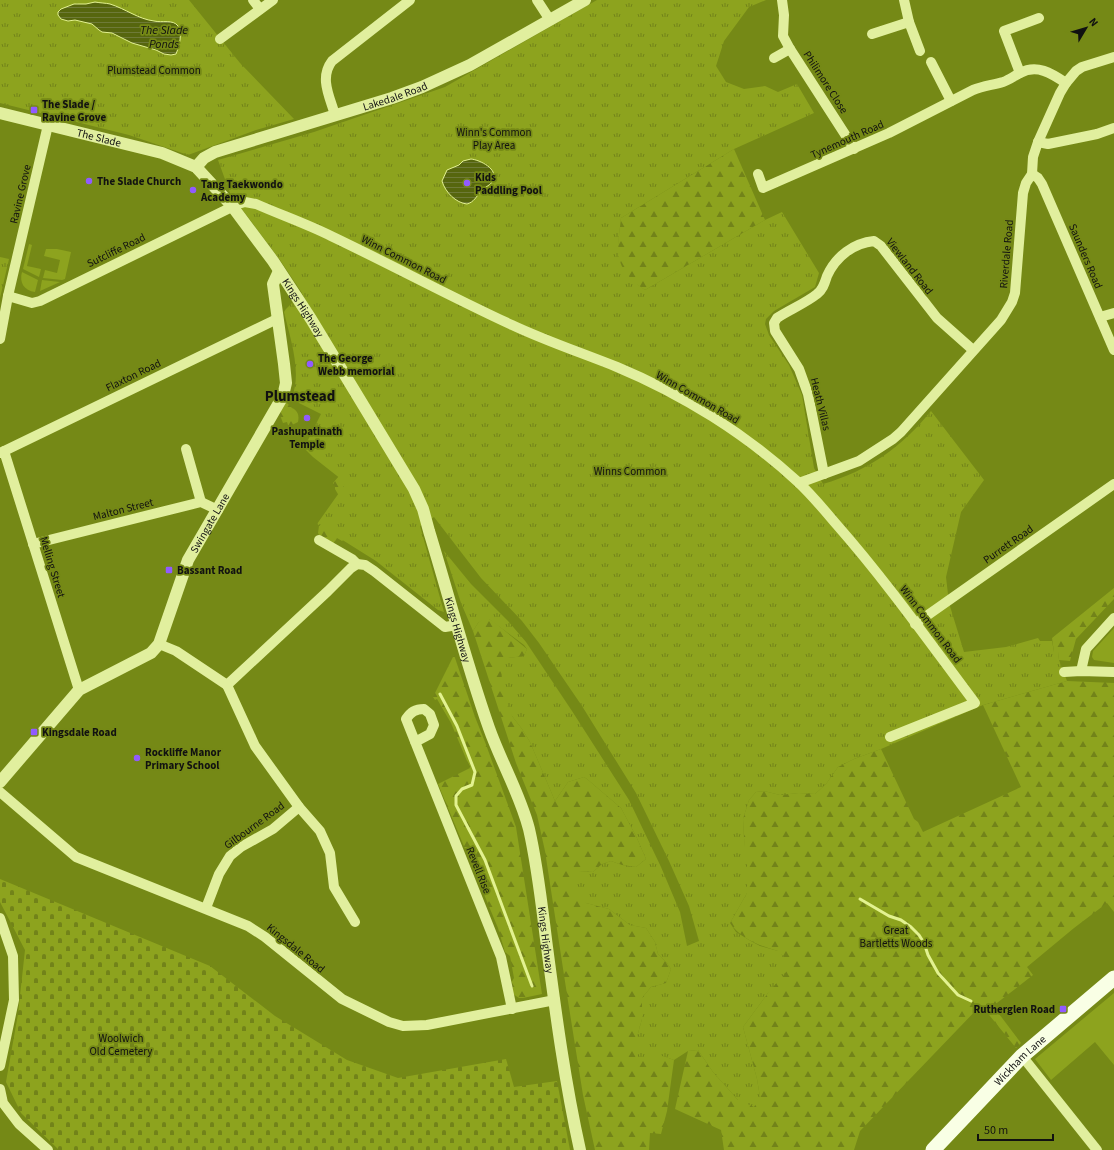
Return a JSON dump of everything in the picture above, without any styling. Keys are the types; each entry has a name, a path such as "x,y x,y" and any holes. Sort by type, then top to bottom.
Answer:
{"main road":[{"name":"Wickham Lane","path":"934,1150 1022,1056 1114,978"}],"street":[{"path":"252,0 260,9"},
{"path":"220,39 273,0"},
{"path":"335,115 326,81 328,67 332,61 410,0"},
{"path":"537,0 550,20"},
{"name":"Lakedale Road","path":"196,167 204,158 215,152 392,98 436,81 470,65 585,0"},
{"name":"Philimore Close","path":"782,0 784,15 783,36 854,149"},
{"path":"904,0 909,22 920,51"},
{"path":"1020,73 1004,32 1039,18"},
{"path":"872,34 909,22"},
{"name":"Philimore Close","path":"774,58 790,49"},
{"name":"Riverdale Road","path":"799,483 859,461 893,439 913,419 1001,320 1012,302 1015,293 1023,193 1026,183 1032,174 1033,157 1038,142 1060,93 1076,71 1082,67 1114,57"},
{"path":"931,62 951,101"},
{"name":"Tynemouth Road","path":"758,174 763,188 816,171 854,149 889,133 977,88 1004,82 1027,69 1036,68 1055,76 1066,83"},
{"name":"The Slade","path":"0,113 162,153 196,167"},
{"name":"Ravine Grove","path":"0,339 8,296 48,125"},
{"path":"1038,142 1048,144 1097,134 1114,128"},
{"name":"Kings Highway","path":"196,167 232,206 311,318 414,489 423,509 475,688 489,730 523,811 528,827 536,864 554,1000 580,1150"},
{"name":"Saunders Road","path":"1032,174 1038,178 1042,184 1114,350"},
{"name":"Winn Common Road","path":"232,206 245,202 256,204 330,235 514,326 659,386 696,407 767,456 799,483 851,541 975,703 890,737"},
{"name":"Sutcliffe Road","path":"8,296 32,302 40,301 232,206"},
{"name":"Viewland Road","path":"774,323 777,318 818,294 832,267 847,250 862,243 874,241 886,252 937,318 973,350"},
{"name":"Swingate Lane","path":"159,644 188,560 283,396 286,383 273,284 279,271"},
{"path":"1100,317 1114,313"},
{"name":"Flaxton Road","path":"2,452 277,319"},
{"name":"Heath Villas","path":"774,323 775,331 795,362 808,394 824,474"},
{"path":"186,449 201,502 218,510"},
{"name":"Melling Street","path":"2,452 79,690"},
{"name":"Purrett Road","path":"916,624 1114,484"},
{"name":"Malton Street","path":"33,544 201,502"},
{"path":"319,540 358,564 365,565 374,571 445,627 457,625"},
{"path":"0,782 79,690 151,653 159,644 176,651 227,685 351,568 358,564"},
{"path":"1081,671 1086,649 1114,618"},
{"path":"1064,672 1114,672"},
{"name":"Gilbourne Road","path":"227,685 255,746 299,807 320,831 330,853 334,887 356,922"},
{"name":"Revell Rise","path":"415,742 501,957 512,1009"},
{"name":"Kingsdale Road","path":"0,792 76,858 206,908 248,926 265,937 342,999 389,1022 403,1026 427,1025 554,1000"},
{"name":"Gilbourne Road","path":"206,908 219,874 230,856 241,847 273,829 299,807"},
{"path":"0,918 12,956 14,1000 0,1066"},
{"path":"1022,1056 1097,1150"},
{"path":"0,1089 3,1103 19,1124 48,1150"}],"green space":[{"name":"Plumstead Common","path":"0,0 189,0 240,63 294,119 256,130 188,155 129,135 0,103"},
{"name":"Winns Common","path":"597,0 766,0 749,7 724,41 716,66 726,82 744,89 765,86 778,92 797,84 814,113 734,149 621,218 618,251 622,267 635,282 645,290 765,220 782,212 819,273 815,287 774,311 766,319 765,324 769,335 789,365 802,395 814,468 823,484 855,472 883,456 908,436 931,411 984,480 961,512 946,577 949,603 964,652 1006,647 1038,638 1040,641 1052,641 1054,652 1058,652 1059,660 1067,681 983,705 881,749 854,759 838,767 826,784 815,794 799,793 780,795 764,791 756,792 749,800 743,819 747,865 747,893 730,923 736,932 760,946 778,951 792,965 768,993 743,1027 757,1079 760,1097 754,1107 738,1100 713,1072 698,1050 688,1051 674,1060 663,1056 649,1064 638,1058 637,1037 642,1019 642,998 651,987 666,983 671,969 658,954 655,942 646,928 630,925 609,909 586,903 573,892 572,878 579,871 593,872 602,864 611,861 622,865 636,867 646,859 621,808 584,777 568,782 555,801 530,742 512,716 503,694 501,666 508,658 524,656 527,649 524,645 489,619 484,619 478,623 473,631 461,603 444,551 471,584 508,621 526,642 572,711 629,800 661,867 680,912 687,946 699,941 689,906 636,793 582,706 539,643 522,621 481,578 434,517 420,526 444,612 438,610 376,561 317,524 346,483 304,448 321,414 291,399 296,379 296,367 284,312 302,293 280,260 230,193 218,160 314,132 445,87"},
{"path":"734,149 765,220 645,290 628,277 620,266 618,249 621,218"},
{"path":"29,244 32,245 27,266 41,269 39,277 23,269"},
{"path":"46,249 57,249 71,252 65,279 43,278 45,270 57,273 60,260 44,256"},
{"path":"0,257 9,259 0,298"},
{"path":"22,272 38,280 35,292 28,290 23,285 21,279"},
{"path":"42,280 60,282 40,291"},
{"path":"285,401 297,412 298,415 298,422 290,426 287,422 283,423 280,415 277,414"},
{"path":"339,476 344,476 347,484 339,496 333,483"},
{"path":"322,523 345,539 342,541 337,538 334,543 324,541 318,533 319,526"},
{"path":"1114,588 1114,599 1076,639 1070,661 1059,660 1058,652 1054,652 1052,638"},
{"path":"484,618 494,622 527,649 524,656 508,658 512,716 530,742 555,801 568,782 584,777 621,808 646,859 636,867 622,865 611,861 602,864 593,872 579,871 586,903 609,909 630,925 646,928 655,942 658,954 671,969 666,983 651,987 642,998 642,1019 637,1037 663,1056 674,1060 667,1111 661,1134 650,1133 649,1150 595,1150 583,1095 545,851 537,815 516,763 473,631 478,623"},
{"path":"1114,628 1114,663 1094,660 1092,657 1093,651"},
{"path":"454,655 475,717 516,827 542,994 519,998 513,994 511,983 514,978 510,956 505,952 498,928 438,784 470,768 451,723 437,699 435,700 433,697"},
{"name":"Great Bartletts Woods","path":"1067,681 1114,683 1114,912 1107,903 1074,928 1027,967 1033,975 993,1006 1021,1043 1016,1048 981,1005 860,1131 854,1150 724,1150 721,1130 675,1109 688,1051 698,1050 713,1072 738,1100 760,1097 757,1079 743,1027 768,993 778,951 764,947 745,938 734,929 730,923 747,893 743,819 749,800 756,792 764,791 780,795 799,793 815,794 826,784 838,767 854,759 881,749 914,819 918,822 923,832 1021,787 983,705"},
{"name":"Woolwich Old Cemetery","path":"0,879 210,966 275,1016 347,1060 398,1078 506,1059 514,1087 557,1081 570,1150 59,1150 21,1113 6,1082 18,1014 25,950 0,902"},
{"path":"1114,993 1114,1065 1095,1042 1051,1080 1035,1059"}],"water":[{"name":"The Slade Ponds","path":"95,2 110,4 148,20 176,24 180,32 180,36 176,54 164,54 132,43 112,33 102,32 92,24 75,20 68,21 61,19 58,15 58,12 61,9 74,4"},
{"name":"Kids Paddling Pool","path":"471,159 488,166 494,177 492,183 482,190 473,201 467,204 459,202 455,199 443,185 442,181 447,170 459,165 463,161"}],"waterway":[{"path":"440,694 457,726 475,772 472,785 462,789 456,796 456,805 485,860 532,986"},
{"path":"860,899 889,916 901,920 911,927 924,943 928,955 938,973 958,995 971,1001"}],"place":[{"name":"The Slade / Ravine Grove","path":"34,110"},
{"name":"The Slade Church","path":"89,181"},
{"name":"Kids Paddling Pool","path":"467,183"},
{"name":"Tang Taekwondo Academy","path":"193,190"},
{"name":"The George Webb memorial","path":"310,364"},
{"name":"Pashupatinath Temple","path":"307,418"},
{"name":"Bassant Road","path":"169,570"},
{"name":"Kingsdale Road","path":"34,732"},
{"name":"Rockliffe Manor Primary School","path":"137,758"},
{"name":"Rutherglen Road","path":"1063,1009"}],"district":[{"name":"Plumstead","path":"300,396"}],"park label":[{"name":"Winn's Common Play Area","path":"494,138"}]}
